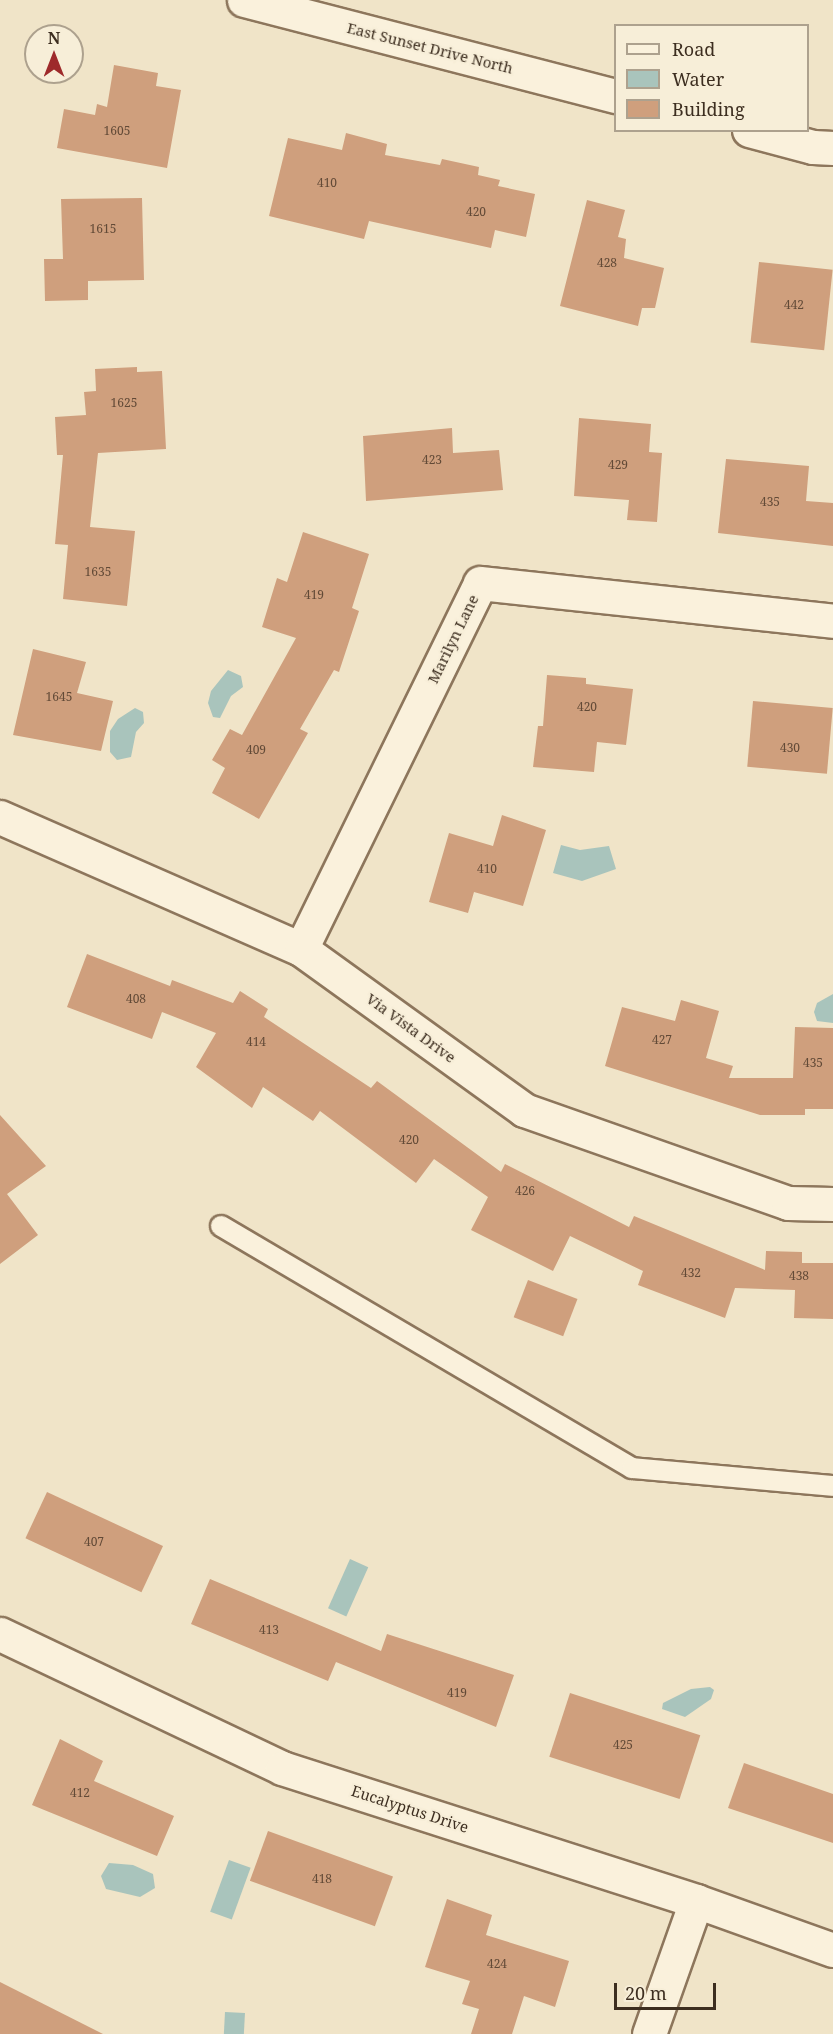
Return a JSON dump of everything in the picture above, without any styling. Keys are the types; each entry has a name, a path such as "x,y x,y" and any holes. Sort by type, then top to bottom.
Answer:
{"street":[{"name":"East Sunset Drive North","path":"244,0 614,96"},
{"path":"757,132 813,147 833,148"},
{"name":"Marilyn Lane","path":"301,949 480,583 833,621"},
{"name":"Via Vista Drive","path":"0,818 301,949 524,1110 788,1203 833,1204"},
{"name":"Eucalyptus Drive","path":"0,1634 282,1768 696,1901 833,1950"},
{"path":"649,2034 696,1901"}],"lane":[{"path":"221,1226 632,1468 833,1486"}],"water":[{"path":"228,670 241,676 243,687 231,696 220,718 213,717 208,703 211,691"},
{"path":"135,708 143,712 144,723 136,732 131,757 117,760 110,752 110,731 118,719"},
{"path":"561,845 580,850 609,846 616,869 582,881 553,873"},
{"path":"833,994 833,1023 817,1021 814,1012 817,1003"},
{"path":"350,1559 368,1567 346,1616 328,1608"},
{"path":"710,1687 714,1690 711,1699 685,1717 662,1709 663,1703 691,1689"},
{"path":"229,1860 251,1868 232,1920 210,1912"},
{"path":"109,1863 133,1865 153,1874 155,1888 140,1897 106,1889 101,1876"},
{"path":"225,2012 245,2013 244,2034 224,2034"}],"building":[{"path":"114,65 158,73 156,86 181,90 167,168 57,148 64,109 95,115 97,104 107,107"},
{"path":"346,133 387,144 385,155 440,165 442,159 479,167 478,175 500,180 498,186 535,194 526,237 495,230 491,248 369,221 364,239 269,216 288,138 342,150"},
{"path":"142,198 144,280 88,281 88,300 45,301 44,259 63,259 61,199"},
{"path":"587,200 625,210 618,237 626,239 624,258 664,268 655,308 642,308 638,326 560,306"},
{"path":"759,262 833,270 824,350 751,343"},
{"path":"137,367 137,372 162,371 166,449 98,453 90,527 135,531 127,606 63,599 68,545 55,544 63,455 57,455 55,417 86,415 84,392 96,391 95,369"},
{"path":"579,418 651,424 649,452 662,453 657,522 627,520 629,500 574,496"},
{"path":"452,428 453,453 499,450 503,490 366,501 363,436"},
{"path":"726,459 809,466 806,501 833,503 833,546 718,533"},
{"path":"303,532 369,554 352,608 359,611 339,672 334,670 300,729 308,733 259,819 212,793 225,768 212,760 230,729 242,735 296,638 262,627 277,578 287,582"},
{"path":"33,649 86,662 77,693 113,701 101,751 13,735"},
{"path":"547,675 586,678 586,684 633,689 626,745 597,742 594,772 533,767 538,726 543,726"},
{"path":"753,701 833,708 827,774 747,767"},
{"path":"502,815 546,830 523,906 474,892 468,913 429,902 449,833 493,846"},
{"path":"87,954 170,986 172,980 233,1003 240,991 268,1009 264,1017 371,1088 377,1081 501,1172 505,1164 629,1227 634,1216 765,1270 766,1251 802,1252 802,1263 833,1263 833,1319 794,1318 795,1290 735,1288 725,1318 638,1285 643,1271 570,1236 553,1271 471,1230 488,1197 434,1159 416,1183 320,1111 313,1121 263,1087 252,1108 196,1067 216,1033 162,1012 152,1039 67,1007"},
{"path":"681,1000 719,1011 706,1058 733,1066 729,1078 793,1078 795,1027 833,1028 833,1109 805,1109 805,1115 760,1115 605,1066 622,1007 675,1021"},
{"path":"0,1115 46,1166 7,1194 38,1235 0,1264"},
{"path":"528,1280 577,1299 563,1336 514,1317"},
{"path":"47,1492 163,1546 141,1592 25,1538"},
{"path":"210,1579 381,1651 387,1634 514,1675 496,1727 336,1662 328,1681 191,1624"},
{"path":"570,1693 700,1735 680,1799 549,1757"},
{"path":"60,1739 103,1761 94,1781 174,1816 157,1856 32,1805"},
{"path":"744,1763 833,1794 833,1843 728,1808"},
{"path":"268,1831 393,1876 375,1926 250,1881"},
{"path":"447,1899 492,1915 486,1935 569,1961 555,2007 524,1996 512,2034 471,2034 479,2009 462,2004 470,1981 425,1967"},
{"path":"0,1982 103,2034 0,2034"}]}
